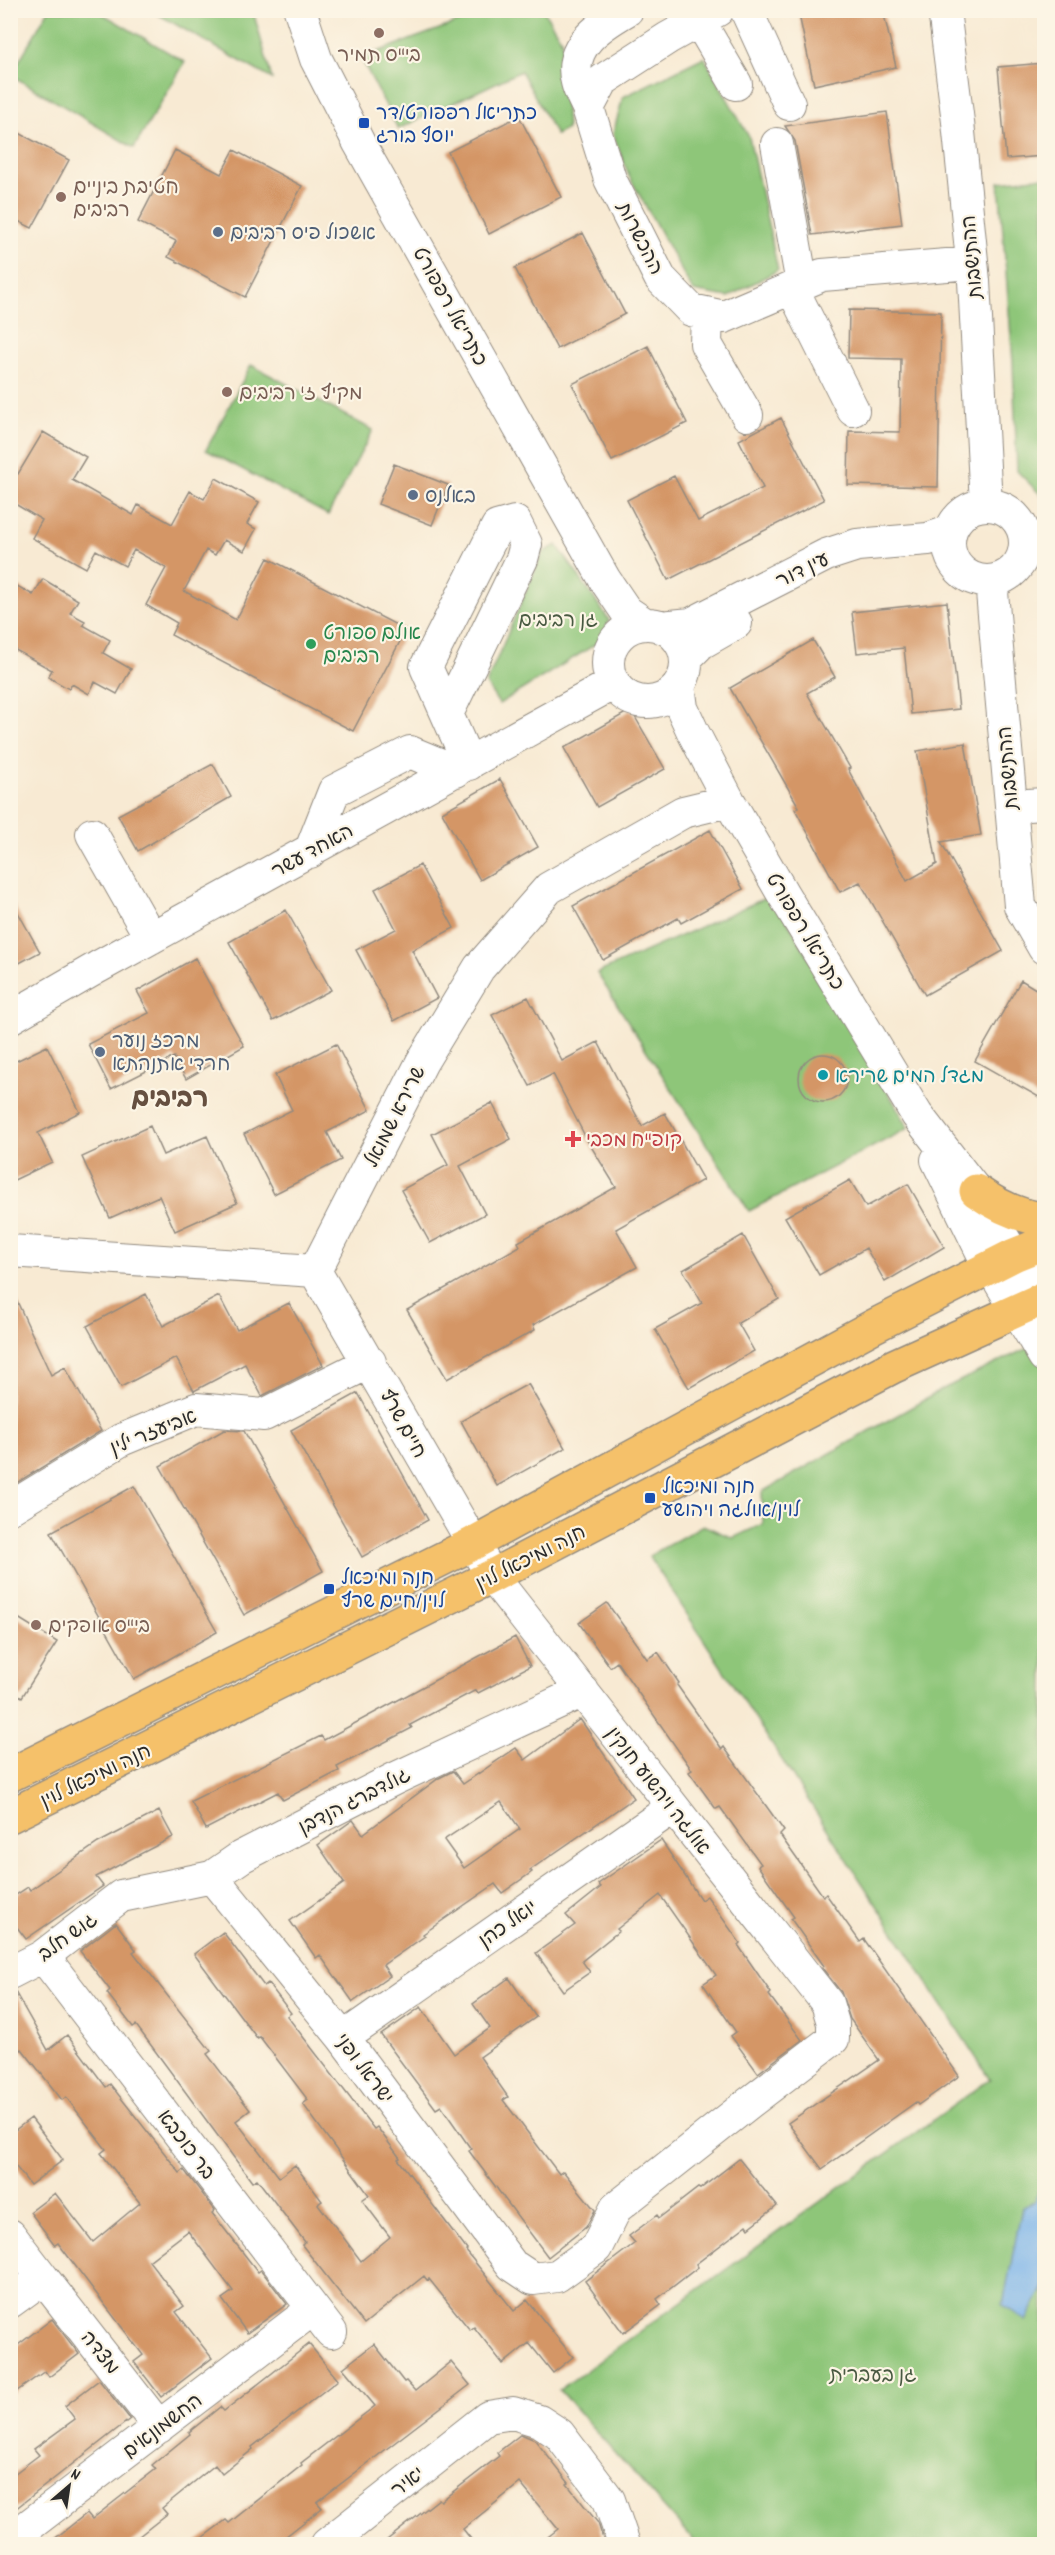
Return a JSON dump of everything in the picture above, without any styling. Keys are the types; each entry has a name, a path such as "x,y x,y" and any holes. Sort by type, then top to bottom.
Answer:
{"main road":[{"path":"976,1191 993,1203 1033,1218 1044,1219"},
{"name":"חנה ומיכאל לוין","path":"10,1775 472,1544 874,1326 1002,1260 1044,1243"},
{"name":"חנה ומיכאל לוין","path":"10,1816 492,1576 894,1366 1036,1304"}],"street":[{"name":"כתריאל רפפורט","path":"300,10 316,58 359,143 615,596 643,628"},
{"name":"ההכשרות","path":"627,10 601,26 578,50 576,79 588,108 610,179 660,278 691,310 707,314"},
{"path":"746,10 789,104"},
{"name":"ההתישבות","path":"944,10 972,263 986,504"},
{"path":"588,108 603,80 668,38 709,16 736,84"},
{"path":"777,144 797,286 853,410"},
{"path":"747,415 706,344 707,314 724,317 822,275 972,263"},
{"path":"986,504 1008,510 1035,538 1020,562 1003,578 991,581 966,576 957,567 950,544 954,521 973,506 986,504"},
{"path":"447,714 522,559 526,544 514,522 497,527 426,667 447,714 463,768"},
{"name":"עין דור","path":"643,628 691,624 826,555 857,545 928,539 950,544"},
{"name":"עין דור","path":"674,681 701,643 814,578 859,558 917,552 950,544"},
{"name":"ההתישבות","path":"991,581 1020,906 1044,948"},
{"path":"643,628 678,639 674,681 647,702 628,697 614,683 610,673 610,652 643,628"},
{"name":"כתריאל רפפורט","path":"674,681 681,720 700,745 729,801 917,1115 976,1191 1002,1260"},
{"name":"האחד עשר","path":"10,1018 614,683"},
{"path":"310,852 334,791 410,752 463,768"},
{"name":"שרירא שמואל","path":"315,1271 427,1054 479,968 549,888 683,812 729,801"},
{"path":"1011,806 1044,804"},
{"path":"92,834 151,938"},
{"name":"כתריאל רפפורט","path":"917,1115 953,1198 1036,1304 1044,1356"},
{"path":"10,1251 315,1271"},
{"name":"חיים שרף","path":"315,1271 370,1362 492,1576"},
{"name":"אביעזר ילין","path":"10,1508 121,1440 196,1409 264,1415 370,1362"},
{"name":"אולגה ויהשוע חנקין","path":"492,1576 827,2003 833,2023 833,2039 616,2208 596,2248 557,2276 533,2279 512,2265"},
{"name":"גולדברג הנדבן","path":"122,1896 212,1877 241,1857 394,1779 583,1691"},
{"name":"יואל כהן","path":"343,2038 672,1808"},
{"name":"ישראל ופני","path":"212,1877 343,2038 512,2265"},
{"name":"גוש חלב","path":"10,1973 43,1956 122,1896"},
{"name":"בר כוכבא","path":"43,1956 322,2321"},
{"name":"מצדה","path":"10,2235 159,2427"},
{"path":"10,2302 43,2278"},
{"name":"החשמונאים","path":"10,2540 159,2427 322,2321"},
{"name":"יאיר","path":"327,2544 488,2417 513,2413 539,2421 559,2434 609,2500 624,2544"}],"green space":[{"path":"48,11 98,11 185,62 134,148 11,75"},
{"path":"152,11 253,11 272,79"},
{"path":"488,11 544,11 562,41 567,129 556,135 521,71 398,129 361,58"},
{"path":"704,57 749,137 778,270 728,297 693,291 629,176 613,134 623,97"},
{"path":"1044,177 1044,498 1017,471 1013,363 999,182"},
{"path":"251,365 373,430 328,515 206,450"},
{"name":"גן רביבים","path":"557,545 609,620 604,639 499,704 486,684 543,552"},
{"path":"772,895 909,1128 749,1211 597,973"},
{"name":"גן בעברית","path":"1044,1340 1044,2544 693,2544 695,2542 559,2390 990,2079 649,1556 703,1525 733,1538 763,1524 762,1492 947,1387"}],"water":[{"path":"1044,2174 1044,2287 1026,2321 1003,2305 1022,2207 1035,2202"}],"building":[{"path":"798,10 883,10 896,67 814,85"},
{"path":"1044,63 1044,156 1006,159 998,67"},
{"path":"887,112 902,224 812,235 795,141 785,126"},
{"path":"519,116 561,197 489,234 448,152"},
{"path":"10,128 69,160 32,228 10,217"},
{"name":"אשכול פיס רביבים","path":"175,150 221,174 234,150 302,186 245,297 168,257 176,241 138,222"},
{"path":"583,233 625,314 557,349 515,268"},
{"path":"849,310 941,312 938,487 848,485 849,431 900,432 901,359 848,358"},
{"path":"648,346 687,423 612,461 572,384"},
{"path":"781,418 824,500 668,580 627,500 674,476 698,521 763,488 739,440"},
{"path":"43,432 86,457 72,480 133,515 138,505 172,524 190,491 204,499 216,478 259,502 247,524 256,529 244,551 224,540 215,555 206,550 184,591 236,620 268,558 406,630 353,731 171,635 177,623 146,605 166,568 134,550 125,566 96,550 86,568 32,538 42,520 10,501 10,469 18,474"},
{"name":"באלנס","path":"394,464 448,485 432,525 378,504"},
{"path":"43,579 78,600 70,613 85,621 83,625 110,640 103,653 131,669 117,694 95,682 89,694 72,684 69,689 48,677 52,670 10,647 10,582 33,595"},
{"path":"947,602 959,709 911,714 904,648 857,653 852,612"},
{"path":"813,640 835,677 807,693 850,768 848,769 907,881 937,864 917,751 965,743 981,835 941,842 1003,951 925,995 860,882 840,892 795,809 799,807 730,688"},
{"path":"631,710 665,769 597,807 564,748"},
{"path":"213,764 231,797 138,851 118,815"},
{"path":"500,779 538,847 480,880 442,812"},
{"path":"710,830 743,889 681,923 678,918 603,960 573,906"},
{"path":"420,865 454,928 412,950 437,998 394,1021 356,950 396,929 375,889"},
{"path":"10,898 40,952 10,968"},
{"path":"286,910 331,990 273,1021 229,942"},
{"path":"195,958 244,1046 186,1079 174,1057 111,1089 88,1044 149,1013 137,991"},
{"path":"1021,980 1044,994 1044,1100 975,1061"},
{"path":"528,997 562,1061 598,1042 642,1126 665,1113 703,1180 616,1229 637,1267 533,1325 535,1330 447,1379 407,1310 520,1246 518,1242 616,1187 587,1140 553,1074 530,1086 492,1015"},
{"path":"336,1044 370,1110 327,1132 341,1160 274,1194 244,1134 292,1110 275,1075"},
{"path":"47,1046 80,1112 38,1133 52,1162 10,1182 10,1064"},
{"name":"מגדל המים שרירא","path":"818,1054 828,1054 840,1061 847,1073 847,1083 840,1095 828,1102 818,1102 803,1091 799,1083 799,1073 810,1058"},
{"path":"492,1103 511,1139 460,1166 485,1214 430,1243 401,1190 448,1165 432,1134"},
{"path":"150,1126 163,1155 207,1136 237,1203 175,1231 159,1196 110,1218 82,1157"},
{"path":"850,1180 866,1207 908,1184 944,1247 885,1282 866,1248 819,1275 785,1217"},
{"path":"743,1235 779,1299 738,1323 754,1351 689,1388 655,1329 702,1303 683,1270"},
{"path":"10,1286 51,1375 65,1367 101,1431 10,1487"},
{"path":"146,1294 163,1326 219,1296 237,1330 289,1303 323,1365 262,1396 245,1364 194,1391 176,1358 121,1387 87,1326"},
{"path":"528,1384 565,1448 497,1486 461,1421"},
{"path":"358,1393 428,1520 362,1557 291,1430"},
{"path":"224,1430 244,1431 323,1571 244,1615 160,1466"},
{"path":"134,1486 217,1632 134,1679 51,1532"},
{"path":"607,1603 647,1659 658,1652 679,1683 677,1685 722,1749 724,1747 784,1831 780,1835 823,1896 826,1894 860,1942 864,1939 959,2076 918,2105 916,2102 822,2169 788,2123 879,2060 850,2019 841,1992 822,1968 824,1966 791,1919 794,1917 758,1866 761,1864 720,1807 716,1809 689,1772 692,1770 617,1662 610,1667 579,1623"},
{"path":"10,1613 57,1642 22,1697 10,1690"},
{"path":"515,1637 530,1666 478,1693 476,1690 410,1725 412,1728 337,1767 339,1771 283,1800 278,1792 206,1829 191,1801 321,1736 324,1740"},
{"path":"580,1719 634,1798 530,1870 532,1872 502,1893 495,1884 423,1934 425,1936 383,1965 390,1976 353,2002 320,1955 316,1958 290,1921 344,1883 318,1845 353,1820 363,1834 439,1778 453,1771 463,1784 516,1748 525,1760","holes":["501,1802 520,1829 464,1868 444,1840"]},
{"path":"159,1811 173,1837 96,1877 103,1886 26,1939 10,1918 10,1899 28,1887 30,1890 98,1843"},
{"path":"661,1840 701,1900 707,1896 740,1943 738,1945 771,1993 769,1995 802,2040 758,2073 731,2036 736,2032 703,1984 716,1975 660,1895 617,1929 619,1931 582,1961 590,1972 563,1991 536,1953 575,1925 566,1915 601,1887 598,1884"},
{"path":"116,1923 136,1950 133,1952 211,2051 207,2054 250,2110 236,2121 279,2177 295,2165 322,2201 318,2204 361,2261 390,2237 362,2200 369,2195 303,2104 308,2100 260,2037 257,2038 194,1954 223,1932 264,1986 268,1983 291,2013 287,2016 374,2129 377,2127 466,2251 514,2311 527,2300 573,2357 553,2373 529,2343 503,2364 474,2327 470,2330 429,2279 427,2280 424,2276 364,2324 302,2245 305,2242 257,2179 252,2182 136,2025 133,2027 107,1993 110,1990 80,1951"},
{"path":"509,1978 536,2017 480,2057 508,2097 503,2100 559,2174 563,2171 595,2210 586,2227 548,2257 469,2151 471,2149 441,2106 436,2109 381,2035 421,2007 454,2054 490,2028 473,2004"},
{"path":"14,1990 48,2050 67,2035 106,2087 110,2084 180,2173 184,2170 215,2210 212,2213 258,2272 261,2270 287,2304 247,2333 222,2299 233,2291 188,2231 149,2261 184,2306 176,2312 212,2358 161,2397 134,2362 143,2355 58,2243 55,2245 30,2212 55,2193 93,2242 140,2203 101,2153 106,2149 66,2097 62,2100 22,2049 10,2055 10,1991"},
{"path":"31,2118 63,2160 30,2185 10,2159 10,2134"},
{"path":"739,2159 777,2206 749,2228 747,2225 696,2264 698,2267 657,2299 661,2305 623,2333 585,2281 635,2243 629,2236 657,2215 659,2218"},
{"path":"52,2319 79,2354 49,2377 45,2371 10,2396 10,2351"},
{"path":"309,2344 338,2380 252,2447 253,2449 222,2474 215,2465 162,2508 167,2514 129,2544 48,2544 87,2513 92,2519 156,2469 152,2465 220,2407 224,2411"},
{"path":"374,2344 404,2382 406,2381 415,2391 451,2362 470,2385 317,2502 322,2508 276,2544 194,2544 226,2520 229,2523 375,2406 343,2368"},
{"path":"99,2380 130,2419 10,2513 10,2477 39,2455 34,2449 75,2419 65,2406"},
{"path":"521,2434 535,2440 569,2483 567,2484 598,2523 604,2542 601,2544 539,2544 558,2529 520,2483 463,2529 475,2544 382,2544 499,2456 497,2453"}],"place":[{"name":"בי\"ס תמיר","path":"379,33"},
{"name":"כתריאל רפפורט/דר יוסף בורג","path":"364,123"},
{"name":"חטיבת ביניים רביבים","path":"61,197"},
{"name":"אשכול פיס רביבים","path":"218,232"},
{"name":"מקיף ז' רביבים","path":"227,392"},
{"name":"באלנס","path":"413,495"},
{"name":"אולם ספורט רביבים","path":"311,644"},
{"name":"מרכז נוער חרדי אתנהתא","path":"100,1052"},
{"name":"מגדל המים שרירא","path":"823,1075"},
{"name":"קופ\"ח מכבי","path":"573,1139"},
{"name":"חנה ומיכאל לוין/אולגה ויהושע","path":"650,1498"},
{"name":"חנה ומיכאל לוין/חיים שרף","path":"329,1589"},
{"name":"בי\"ס אופקים","path":"36,1625"}],"district":[{"name":"רביבים","path":"170,1097"}]}
